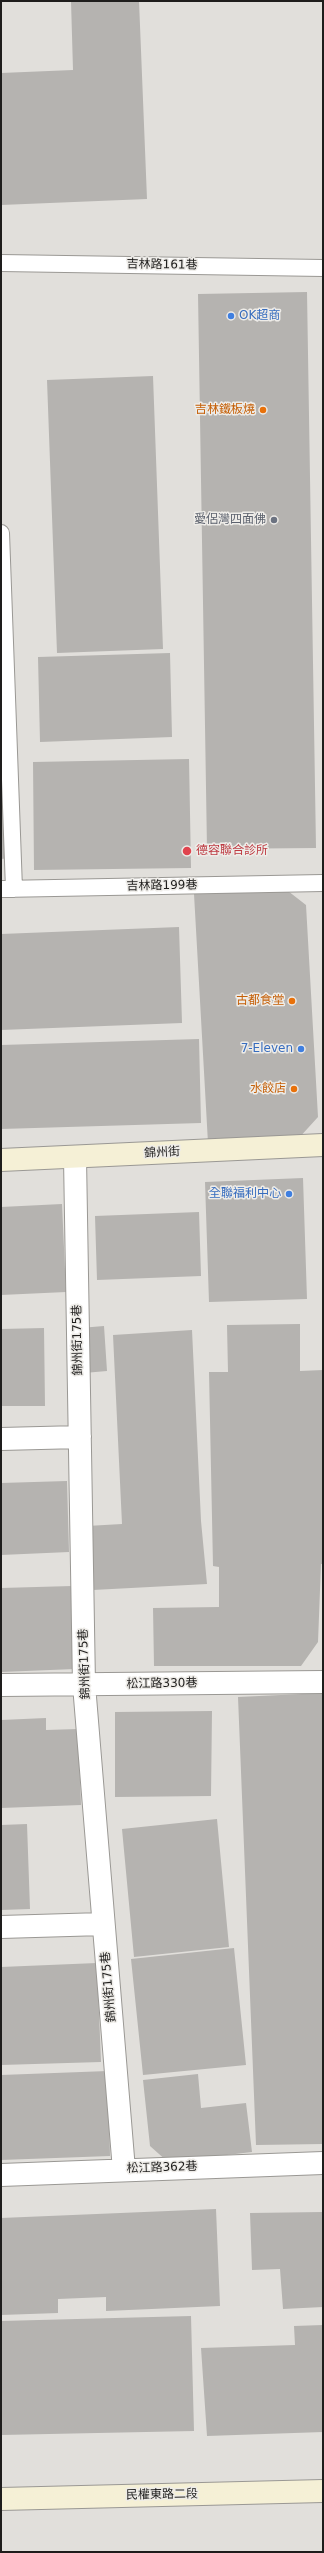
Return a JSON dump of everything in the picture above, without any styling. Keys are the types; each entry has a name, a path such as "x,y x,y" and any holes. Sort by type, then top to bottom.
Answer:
{"street":[{"name":"錦州街","path":"1,1160 75,1158 323,1145"},
{"name":"錦州街175巷","path":"75,1158 84,1684 124,2170"},
{"path":"1,1439 80,1437"},
{"name":"松江路330巷","path":"1,1685 323,1682"},
{"path":"1,1927 103,1924"},
{"name":"松江路362巷","path":"1,2175 323,2163"},
{"name":"民權東路二段","path":"1,2499 323,2491"}],"lane":[{"name":"吉林路161巷","path":"1,263 323,268"},
{"path":"1,533 8,889"},
{"name":"吉林路199巷","path":"8,889 323,883"}],"building":[{"path":"71,1 139,1 147,199 1,205 1,73 73,70"},
{"path":"307,292 316,848 207,849 198,294"},
{"path":"153,376 163,649 57,653 47,380"},
{"path":"170,653 172,737 40,742 38,657"},
{"path":"1,751 11,858 1,859"},
{"path":"189,759 191,868 34,870 33,762"},
{"path":"288,891 306,905 318,1117 298,1139 208,1143 194,894"},
{"path":"179,927 182,1023 1,1030 1,934"},
{"path":"199,1039 201,1123 1,1129 1,1045"},
{"path":"303,1178 307,1299 209,1302 205,1182"},
{"path":"62,1204 66,1292 1,1295 1,1207"},
{"path":"199,1212 201,1276 97,1280 95,1216"},
{"path":"300,1324 300,1371 323,1370 323,1564 321,1564 318,1642 301,1666 154,1666 153,1608 219,1607 219,1567 213,1566 209,1372 228,1372 227,1325"},
{"path":"104,1326 107,1371 84,1373 80,1328"},
{"path":"44,1328 45,1406 1,1406 1,1329"},
{"path":"192,1330 201,1521 207,1584 93,1590 87,1526 122,1524 113,1335"},
{"path":"67,1481 69,1552 1,1555 1,1483"},
{"path":"72,1586 75,1669 1,1672 1,1588"},
{"path":"323,1693 323,2144 256,2145 238,1697"},
{"path":"212,1711 211,1796 115,1797 115,1712"},
{"path":"46,1718 46,1730 78,1729 81,1805 1,1808 1,1720"},
{"path":"217,1819 229,1947 134,1957 122,1829"},
{"path":"27,1824 30,1909 1,1910 1,1825"},
{"path":"234,1948 246,2065 143,2075 131,1959"},
{"path":"97,1963 101,2062 1,2065 1,1967"},
{"path":"108,2071 110,2156 1,2160 1,2075"},
{"path":"198,2074 201,2108 246,2103 252,2152 168,2162 150,2146 143,2080"},
{"path":"216,2209 220,2306 106,2311 106,2297 58,2299 58,2313 1,2315 1,2218"},
{"path":"323,2212 323,2307 283,2309 280,2269 252,2270 250,2213"},
{"path":"191,2316 194,2431 1,2435 1,2321"},
{"path":"323,2325 323,2432 207,2436 201,2348 295,2345 294,2326"}],"place":[{"name":"OK超商","path":"231,316"},
{"name":"吉林鐵板燒","path":"263,410"},
{"name":"愛侶灣四面佛","path":"274,520"},
{"name":"德容聯合診所","path":"187,851"},
{"name":"古都食堂","path":"292,1001"},
{"name":"7-Eleven","path":"301,1049"},
{"name":"水餃店","path":"294,1089"},
{"name":"全聯福利中心","path":"289,1194"}]}
